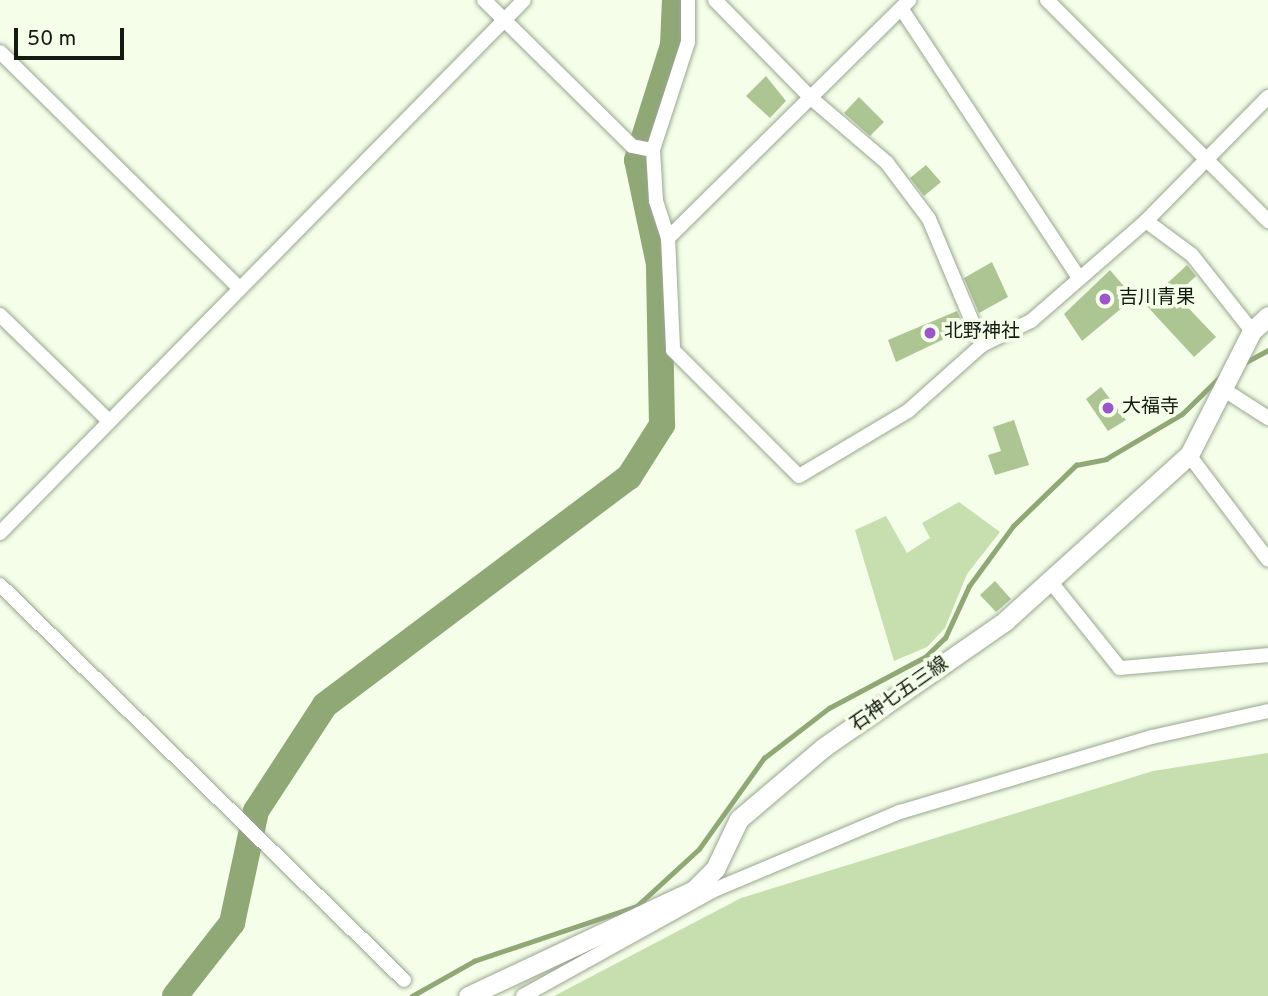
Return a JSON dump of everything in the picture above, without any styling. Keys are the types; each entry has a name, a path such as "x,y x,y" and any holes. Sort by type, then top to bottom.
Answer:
{"main road":[{"name":"石神七五三線","path":"468,996 694,890 715,869 739,819 824,747 1051,582 1189,455 1226,391 1252,331 1268,316"}],"street":[{"path":"484,0 632,146 651,149"},
{"path":"0,533 237,287 524,0"},
{"path":"688,0 688,42 651,149 656,201 668,238 673,350 799,476 908,411 982,345 1031,321 1146,221 1268,97"},
{"path":"715,0 811,97 887,163 929,219 982,345"},
{"path":"1047,0 1268,221"},
{"path":"668,238 905,4 1079,278"},
{"path":"0,52 237,287"},
{"path":"1146,221 1192,255 1252,331"},
{"path":"0,315 109,421"},
{"path":"1226,391 1268,418"},
{"path":"1189,455 1268,560"},
{"path":"1051,582 1121,668 1268,655"},
{"path":"0,585 404,980"},
{"path":"523,996 714,890 900,813 1139,740 1268,711"}],"green space":[{"path":"959,502 1000,532 967,574 945,628 927,647 894,661 855,530 886,516 907,553 930,538 922,523"},
{"path":"1268,753 1268,996 554,996 741,898 1153,771"}],"building":[{"path":"766,76 786,101 770,118 746,96"},
{"path":"859,97 884,122 870,136 844,113"},
{"path":"926,165 941,182 924,196 910,178"},
{"path":"992,262 1008,297 979,313 964,278"},
{"path":"1187,265 1196,276 1176,295 1216,337 1194,357 1145,304"},
{"name":"吉川青果","path":"1110,270 1134,298 1082,341 1064,314"},
{"name":"北野神社","path":"957,311 965,329 896,362 888,340"},
{"name":"大福寺","path":"1101,387 1126,420 1108,431 1086,399"},
{"path":"1014,420 1029,465 995,475 988,455 1001,451 993,427"},
{"path":"995,581 1011,599 996,612 980,595"}],"waterway":[{"path":"175,996 232,923 256,811 325,705 629,477 662,425 659,264 637,160 673,45 675,0"},
{"path":"1244,363 1268,350"},
{"path":"412,996 474,961 637,906 699,849 764,758 829,708 925,657 945,638 969,586 1013,526 1076,465 1106,459 1182,414 1221,376"}],"place":[{"name":"吉川青果","path":"1105,299"},
{"name":"北野神社","path":"930,333"},
{"name":"大福寺","path":"1108,408"}]}
